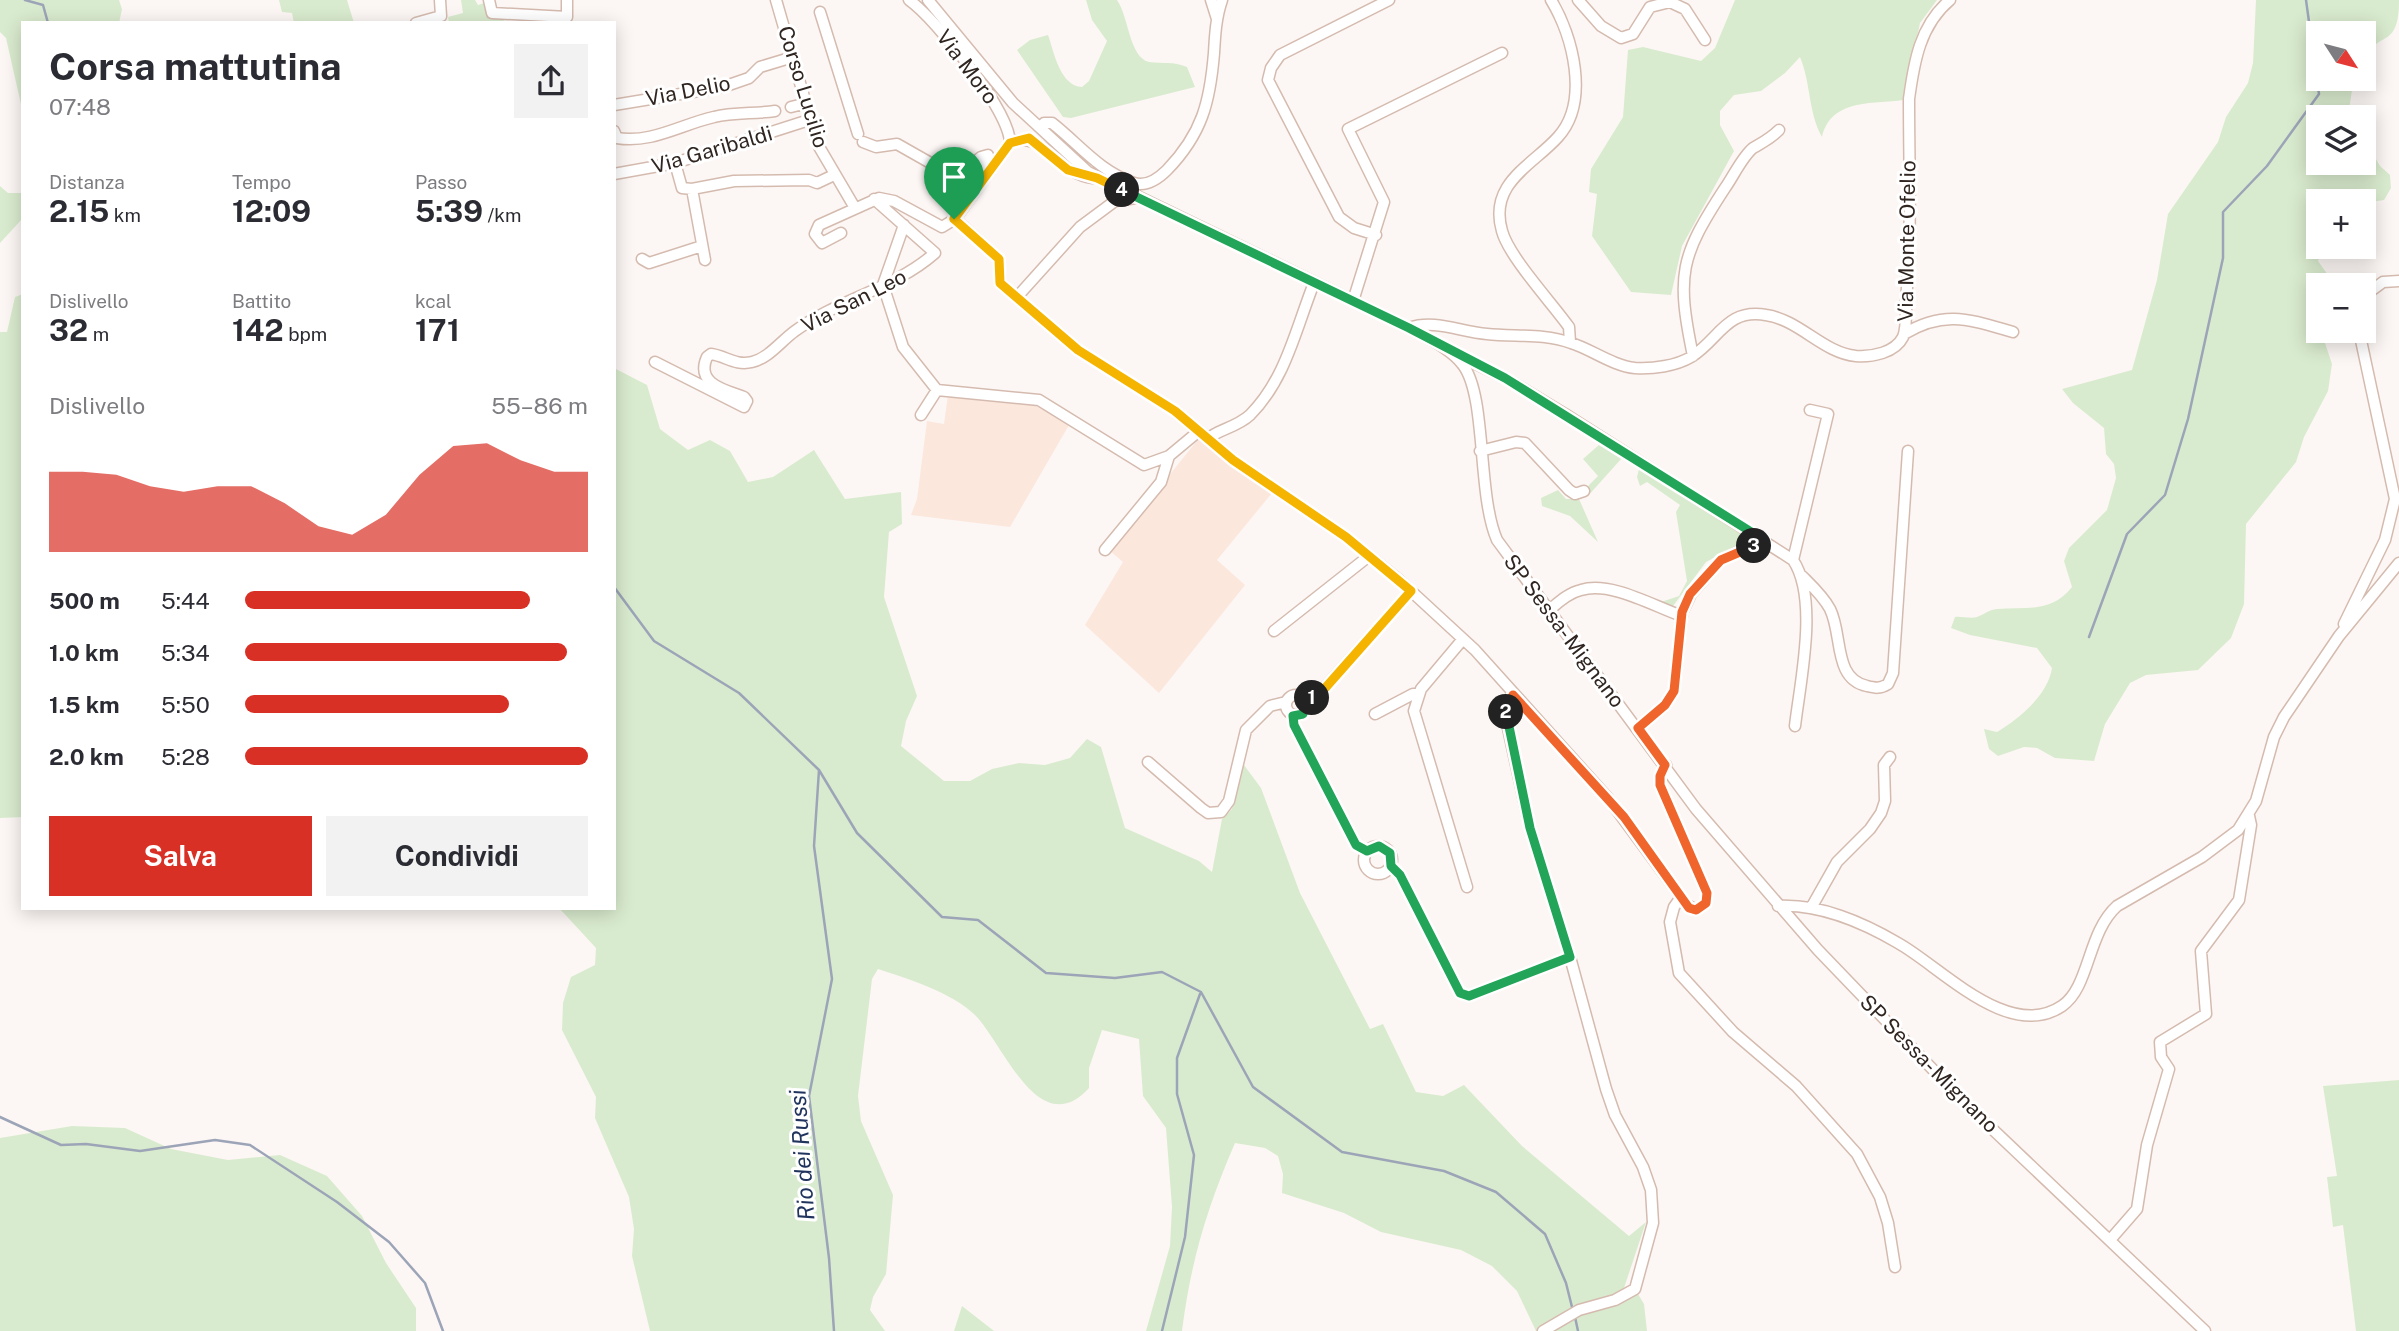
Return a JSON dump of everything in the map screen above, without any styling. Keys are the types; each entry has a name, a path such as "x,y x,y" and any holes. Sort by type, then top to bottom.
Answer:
{"street":[{"path":"423,21 441,16 440,0"},
{"path":"489,0 492,13 567,18 567,0"},
{"name":"Corso Lucilio","path":"776,0 808,120 834,175 855,208"},
{"name":"Via Moro","path":"909,0 931,19 991,97 1007,122 1010,143"},
{"name":"SP Sessa- Mignano","path":"928,0 945,16 1005,94 1097,178 1409,328 1450,352 1463,365 1471,380 1492,529 1501,548 1730,852 1966,1104 2205,1331"},
{"path":"1211,0 1217,19"},
{"path":"1040,128 1044,123 1052,123 1099,165 1121,178 1137,184 1155,180 1185,149 1200,128 1210,85 1217,19 1222,0"},
{"path":"1376,235 1354,229 1339,217 1268,80 1271,68 1280,55 1389,0"},
{"path":"1551,0 1569,43 1575,89 1573,108 1559,136 1512,177 1505,192 1500,219 1503,235 1512,252 1569,327 1570,342"},
{"path":"1578,0 1601,26 1626,38 1633,34 1650,7 1670,2 1685,9 1705,40"},
{"name":"Via Monte Ofelio","path":"1693,356 1724,324 1744,316 1764,314 1791,322 1839,352 1856,356 1887,351 1898,344 1904,334 1909,272 1909,99 1912,76 1926,27 1938,10 1950,0"},
{"path":"820,12 853,123 861,138 876,147 897,144 934,165"},
{"path":"1353,301 1376,235 1384,202 1348,129 1502,53"},
{"name":"Via Delio","path":"616,104 723,86 749,78 760,67 793,57"},
{"path":"791,107 803,104"},
{"path":"616,134 619,139 652,136 716,116 775,111"},
{"name":"Via Garibaldi","path":"616,174 675,163 808,120"},
{"path":"1409,328 1432,324 1479,333 1527,334 1570,342 1633,368 1680,362 1693,356 1683,283 1688,250 1695,234 1742,163 1753,149 1765,144 1779,130"},
{"path":"841,233 822,243 815,232 819,225 874,199 894,201 942,227 954,219 1010,143 1029,138 1068,170 1097,178"},
{"path":"943,176 949,182 981,157 988,155 989,159 966,190 970,198"},
{"path":"675,163 682,188 692,189 734,181 809,180 817,183 834,175"},
{"path":"692,189 705,260"},
{"path":"1017,297 1080,227 1115,201 1140,198"},
{"path":"874,199 904,225 883,285 904,347 937,390 1039,400 1140,464 1151,464 1170,456 1199,431"},
{"path":"954,219 999,259 1000,283 1078,350 1157,399 1369,556 1463,639 1624,817 1689,908 1696,910 1706,903 1707,893 1660,785 1660,776 1665,765"},
{"name":"Via San Leo","path":"655,362 744,407 747,401 744,397 712,384 707,379 707,357 711,354 732,362 755,362 808,321 883,285 897,282 935,253 904,225"},
{"path":"642,259 649,263 702,246"},
{"path":"2376,287 2383,282 2399,281"},
{"path":"1208,439 1215,433 1227,431 1254,410 1278,377 1314,283"},
{"path":"1904,334 1948,317 1961,317 2013,332"},
{"path":"2339,636 2385,540 2395,499 2361,343"},
{"path":"1450,352 1517,386 1793,560 1801,576 1829,607 1839,634 1844,669 1848,677 1860,684 1877,688 1888,684 1893,673 1908,451"},
{"path":"921,415 937,390"},
{"path":"1793,560 1828,414 1811,411"},
{"path":"1480,450 1516,442 1525,443 1569,490 1575,494 1584,491"},
{"path":"1105,550 1161,482 1170,456"},
{"path":"1638,728 1665,705 1674,691 1685,602 1710,569 1730,555 1764,540"},
{"path":"1274,631 1369,556"},
{"path":"1778,906 1811,908 1840,916 1888,937 1991,1005 2011,1012 2041,1014 2062,1006 2076,991 2104,918 2117,906 2224,842 2249,816 2274,737 2284,717 2339,636 2399,563"},
{"path":"1795,726 1805,631 1801,576"},
{"path":"1548,611 1571,594 1590,589 1611,591 1682,616"},
{"path":"1306,701 1319,695 1411,591"},
{"path":"1463,639 1419,694 1414,711 1467,887"},
{"path":"1375,713 1413,694 1419,694"},
{"path":"1148,762 1201,808 1214,814 1221,812 1229,802 1246,730 1270,706 1286,702 1296,695 1306,701"},
{"path":"1513,695 1506,710 1510,742 1542,871 1570,957 1606,1089 1615,1115 1646,1175 1654,1208 1650,1240 1639,1282 1629,1294 1588,1306 1543,1331"},
{"path":"1293,716 1306,710 1306,701"},
{"path":"1286,702 1294,725 1356,845 1367,851"},
{"path":"1811,908 1837,862 1881,813 1885,801 1884,765 1891,757"},
{"path":"2110,1240 2137,1209 2147,1145 2169,1069 2161,1058 2160,1042 2206,1014 2201,951 2242,892 2251,825 2249,816"},
{"path":"1391,866 1378,874 1370,872 1364,858 1367,851 1373,847 1385,848 1390,853 1391,866 1400,875 1460,993 1469,996 1570,957"},
{"path":"1681,897 1674,907 1670,922 1679,973 1733,1032 1796,1086 1861,1160 1880,1197 1888,1223 1895,1266"}],"shaded area":[{"path":"948,395 1033,404 1069,425 1010,527 911,515 917,499 927,421 944,424"},
{"path":"1200,437 1272,493 1217,560 1245,585 1159,693 1085,625 1123,562 1109,550"}],"green space":[{"path":"0,0 119,0 122,9 119,21 21,21 21,104 6,38 0,32"},
{"path":"279,0 347,0 353,21 294,21 292,13 282,12"},
{"path":"461,0 475,0 478,5 487,2 503,15 504,21 449,21 448,17 463,13"},
{"path":"1086,0 1117,0 1133,45 1142,59 1187,67 1195,87 1071,118 1063,117 1017,50 1030,40 1048,35 1063,75 1074,85 1082,87 1089,81 1107,41 1092,20"},
{"path":"1735,0 1937,0 1920,23 1904,100 1866,103 1843,110 1827,125 1822,137 1814,118 1800,57 1785,73 1761,91 1734,95 1720,111 1720,125 1734,151 1682,246 1671,295 1631,292 1592,236 1597,194 1589,192 1591,169 1623,117 1628,50 1643,47 1701,61 1715,48"},
{"path":"2256,0 2399,0 2396,26 2388,37 2376,44 2376,21 2306,21 2306,91 2352,91 2350,105 2306,105 2306,175 2376,175 2376,159 2390,175 2391,188 2384,200 2376,201 2376,189 2306,189 2306,259 2319,259 2327,273 2306,273 2306,343 2325,343 2332,364 2328,391 2304,437 2296,462 2246,524 2244,604 2231,638 2198,670 2146,675 2130,683 2105,724 2094,761 2055,758 2037,748 2024,747 1998,756 1989,749 1984,729 1997,732 2023,713 2045,688 2052,668 2037,648 1970,635 1951,628 1955,617 1975,618 1994,610 2047,605 2072,587 2064,561 2069,548 2107,510 2116,478 2114,464 2106,454 2104,428 2073,403 2062,389 2132,370 2157,280 2168,214 2218,142 2226,117 2248,83 2253,63"},
{"path":"0,186 8,193 21,193 21,220 0,243"},
{"path":"21,295 21,817 0,818 0,332 7,332 15,297"},
{"path":"616,369 647,385 660,429 688,450 710,440 730,451 748,482 773,477 814,450 845,499 901,492 902,524 889,532 884,597 917,696 906,721 901,746 944,781 970,781 992,769 1019,763 1045,765 1070,758 1087,739 1101,747 1125,828 1199,861 1212,872 1222,819 1232,809 1241,761 1261,788 1300,893 1370,1029 1383,1024 1416,1092 1443,1096 1464,1085 1522,1146 1629,1236 1646,1222 1624,1288 1627,1300 1638,1294 1644,1304 1647,1331 1536,1331 1517,1291 1492,1266 1461,1250 1381,1232 1344,1213 1282,1193 1283,1174 1278,1156 1265,1148 1235,1143 1201,1235 1182,1331 1146,1331 1170,1246 1172,1207 1166,1128 1143,1096 1139,1039 1102,1030 1089,1068 1089,1088 1071,1102 1054,1104 1038,1096 1024,1083 986,1028 965,1007 929,987 878,969 872,979 858,1096 861,1121 893,1195 886,1274 873,1297 870,1310 885,1331 650,1331 632,1256 634,1229 629,1197 595,1118 596,1097 562,1030 563,1003 571,977 595,965 596,948 561,910 616,910"},
{"path":"1600,444 1622,458 1587,497 1589,485 1598,476 1583,459"},
{"path":"1639,469 1747,537 1747,540 1706,562 1673,606 1661,602 1679,596 1687,581 1676,512 1680,505 1647,482 1640,486 1637,477"},
{"path":"1558,490 1566,499 1579,499 1598,542 1570,516 1542,506 1541,498"},
{"path":"2399,1080 2399,1331 2356,1331 2343,1225 2333,1227 2327,1177 2337,1176 2323,1086"},
{"path":"72,1126 125,1128 171,1149 228,1160 280,1155 327,1176 362,1216 386,1263 416,1308 416,1331 0,1331 0,1138"},
{"path":"962,1306 994,1331 954,1331"}],"waterway":[{"path":"25,0 43,5 47,21"},
{"path":"2089,637 2127,534 2165,495 2188,419 2223,258 2223,212 2267,166 2319,94 2306,0"},
{"path":"616,590 654,641 739,693 819,770 857,833 942,917 978,920 1046,973 1115,978 1162,972 1201,992 1253,1087 1342,1152 1444,1171 1496,1192 1545,1234 1566,1283 1573,1311"},
{"name":"Rio dei Russi","path":"819,770 814,846 832,979 809,1096 829,1258 834,1331"},
{"path":"1162,1331 1185,1237 1194,1155 1177,1094 1177,1058 1200,994"},
{"path":"0,1117 61,1145 86,1144 140,1151 215,1140 250,1145 337,1202 389,1242 425,1283 443,1331"},
{"path":"1575,1317 1578,1331"}],"route":[{"path":"1020,138 1029,138 1068,170 1097,178 1140,198 1409,328 1450,352 1505,378 1764,540 1761,544 1721,560 1699,581 1690,594 1682,612 1674,691 1665,705 1638,728 1665,765 1660,776 1660,785 1695,872 1706,889 1707,900 1704,906 1696,910 1689,908 1624,817 1513,695 1506,710 1510,742 1542,871 1570,957 1469,996 1460,993 1400,875 1391,866 1390,853 1379,846 1367,851 1356,845 1294,725 1293,716 1303,714 1306,701 1319,695 1411,591 1346,537 1217,448 1175,411 1078,350 1000,283 1002,266 999,259 954,219 1010,143 1020,138"}]}
